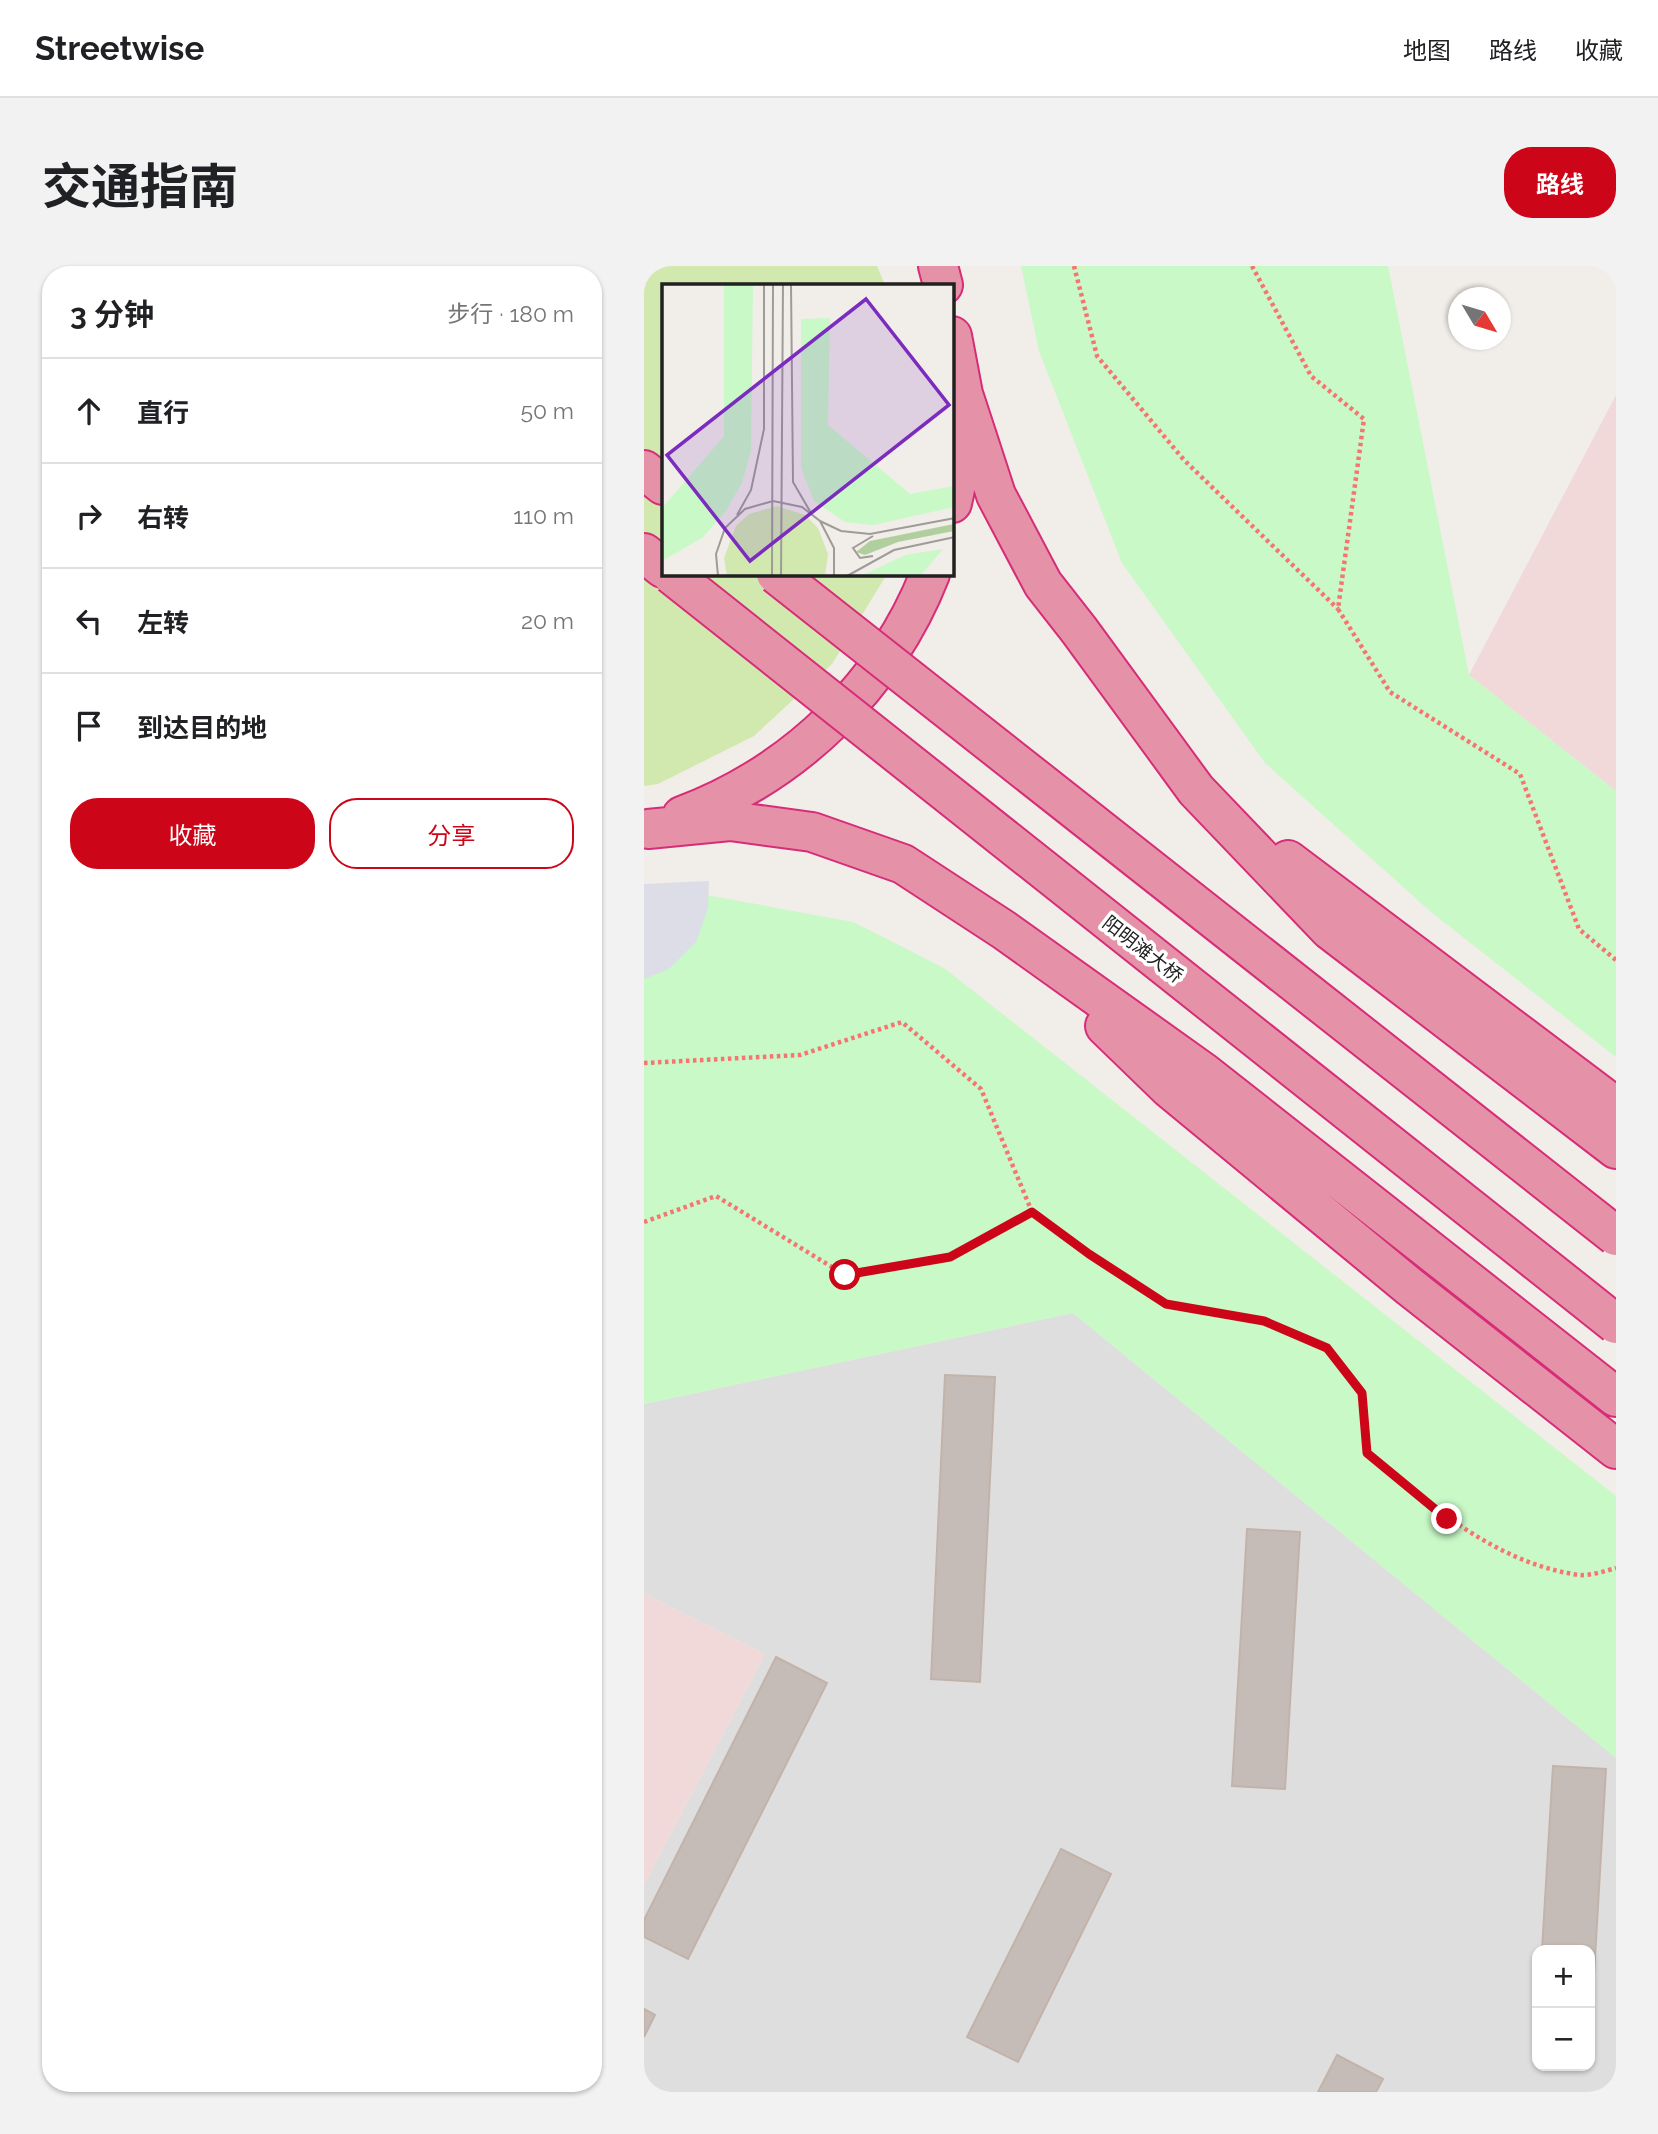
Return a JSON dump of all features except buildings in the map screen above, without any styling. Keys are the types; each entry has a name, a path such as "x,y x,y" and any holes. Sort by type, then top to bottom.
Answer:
{"highway":[{"path":"938,266 943,284"},
{"path":"954,347 963,394 996,495 1042,584 1196,790 1330,930 1616,1149"},
{"path":"954,494 960,466 963,394"},
{"path":"644,470 662,484"},
{"path":"644,553 662,567"},
{"name":"阳明滩大桥","path":"674,576 1616,1324"},
{"path":"779,576 1616,1236"},
{"path":"646,829 726,797 778,767 834,721 881,666 918,604 929,576"},
{"path":"1196,790 1616,1107"},
{"path":"646,829 730,821 812,832 903,864 1004,930 1203,1073 1616,1397"},
{"path":"1004,930 1169,1088 1410,1287 1616,1449"}],"path":[{"path":"1074,266 1097,356 1184,460 1338,609 1390,692 1520,774 1579,929 1616,960"},
{"path":"1252,266 1311,376 1364,419 1338,609"},
{"path":"644,1063 800,1055 902,1022 981,1089 1032,1212 1089,1254 1166,1304 1264,1321 1327,1348 1362,1393 1367,1453 1447,1519 1516,1558 1582,1576 1616,1568"},
{"path":"644,1222 716,1196 845,1275 950,1257 1032,1212"}],"shaded area":[{"path":"1616,395 1616,791 1469,675"},
{"path":"709,881 708,908 696,942 669,969 644,979 644,884"},
{"path":"1073,1313 1616,1758 1616,2092 644,2092 644,1885 765,1654 644,1594 644,1404"},
{"path":"644,1594 765,1654 644,1885"}],"green space":[{"path":"644,266 877,266 885,284 662,284 662,576 886,576 832,664 754,736 658,784 644,786"},
{"path":"1021,266 1388,266 1469,675 1616,791 1616,1057 1431,912 1265,763 1122,563 1039,351"},
{"path":"701,894 853,922 944,968 1616,1496 1616,1758 1073,1313 644,1404 644,904"}],"route":[{"path":"845,1275 950,1257 1032,1212 1089,1254 1166,1304 1264,1321 1327,1348 1362,1393 1367,1453 1447,1519"}]}
